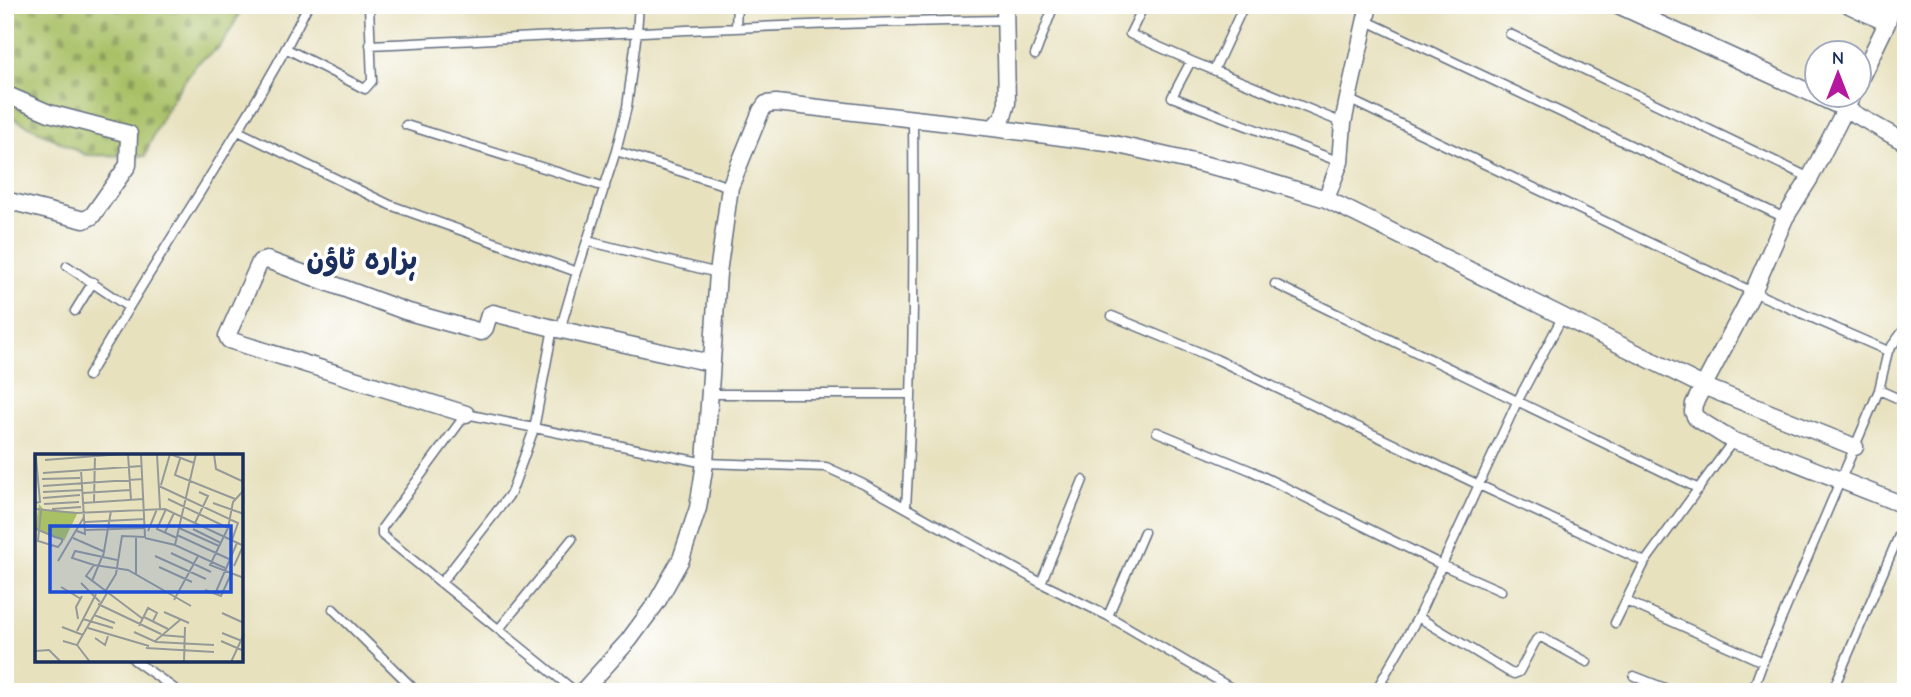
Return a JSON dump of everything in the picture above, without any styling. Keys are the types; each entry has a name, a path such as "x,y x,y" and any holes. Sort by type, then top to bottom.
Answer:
{"street":[{"path":"1618,5 1802,82"},
{"path":"1849,5 1887,23"},
{"path":"1872,54 1887,23 1892,5"},
{"path":"993,128 1003,117 1007,103 1005,13"},
{"path":"1326,199 1340,162 1343,123 1367,13"},
{"path":"5,94 49,113 129,134 128,165 92,216 84,220 5,200"},
{"path":"582,692 629,640 657,602 681,559 698,508 705,463 718,273 730,187 766,104 776,103 1114,144 1233,170 1326,199 1703,386 1855,447"},
{"path":"1846,108 1811,178 1786,218 1753,292 1694,404 1693,412 1696,418 1733,441 1767,451 1906,506"},
{"path":"1857,108 1906,143"},
{"path":"466,414 229,340 227,337 260,262 267,260 405,311 481,332 489,314 493,313 711,363"}],"lane":[{"path":"88,376 238,131 286,49 308,5"},
{"path":"286,49 365,89 372,82 369,5"},
{"path":"441,583 511,493 534,429 556,329 617,152 627,107 639,5"},
{"path":"736,27 737,5"},
{"path":"1035,55 1054,5"},
{"path":"1144,5 1130,34 1343,123"},
{"path":"1214,70 1244,5"},
{"path":"370,45 870,22 1005,13"},
{"path":"1367,13 1786,218"},
{"path":"1510,34 1811,178"},
{"path":"1191,61 1172,97 1340,162"},
{"path":"1348,99 1753,292 1888,351"},
{"path":"906,507 915,280 913,119"},
{"path":"406,125 605,187"},
{"path":"238,131 390,205 577,272"},
{"path":"617,152 730,187"},
{"path":"587,241 718,273"},
{"path":"67,266 128,307"},
{"path":"75,311 93,282"},
{"path":"1275,284 1699,489"},
{"path":"1112,316 1216,359 1645,562"},
{"path":"1375,692 1418,617 1517,402 1563,316"},
{"path":"1752,692 1879,390 1888,351 1906,327"},
{"path":"1879,390 1906,402"},
{"path":"710,394 911,394"},
{"path":"576,692 382,535 382,528 466,414 705,463 826,467 863,484 1041,583 1108,616 1238,692"},
{"path":"1157,432 1252,471 1501,591"},
{"path":"1615,623 1645,562 1733,441"},
{"path":"1041,583 1083,480"},
{"path":"1832,692 1906,519"},
{"path":"1108,616 1144,532"},
{"path":"499,629 572,540"},
{"path":"1626,601 1763,662"},
{"path":"333,609 417,692"},
{"path":"1418,617 1509,673 1519,672 1536,640 1541,637 1587,663"},
{"path":"137,662 179,692"},
{"path":"1634,676 1675,692"},
{"path":"1381,684 1394,692"}],"green space":[{"path":"5,5 243,5 222,43 198,62 181,86 161,120 145,156 86,155 5,114"}],"district":[{"name":"ہزارہ ٹاؤن","path":"362,259"}]}
